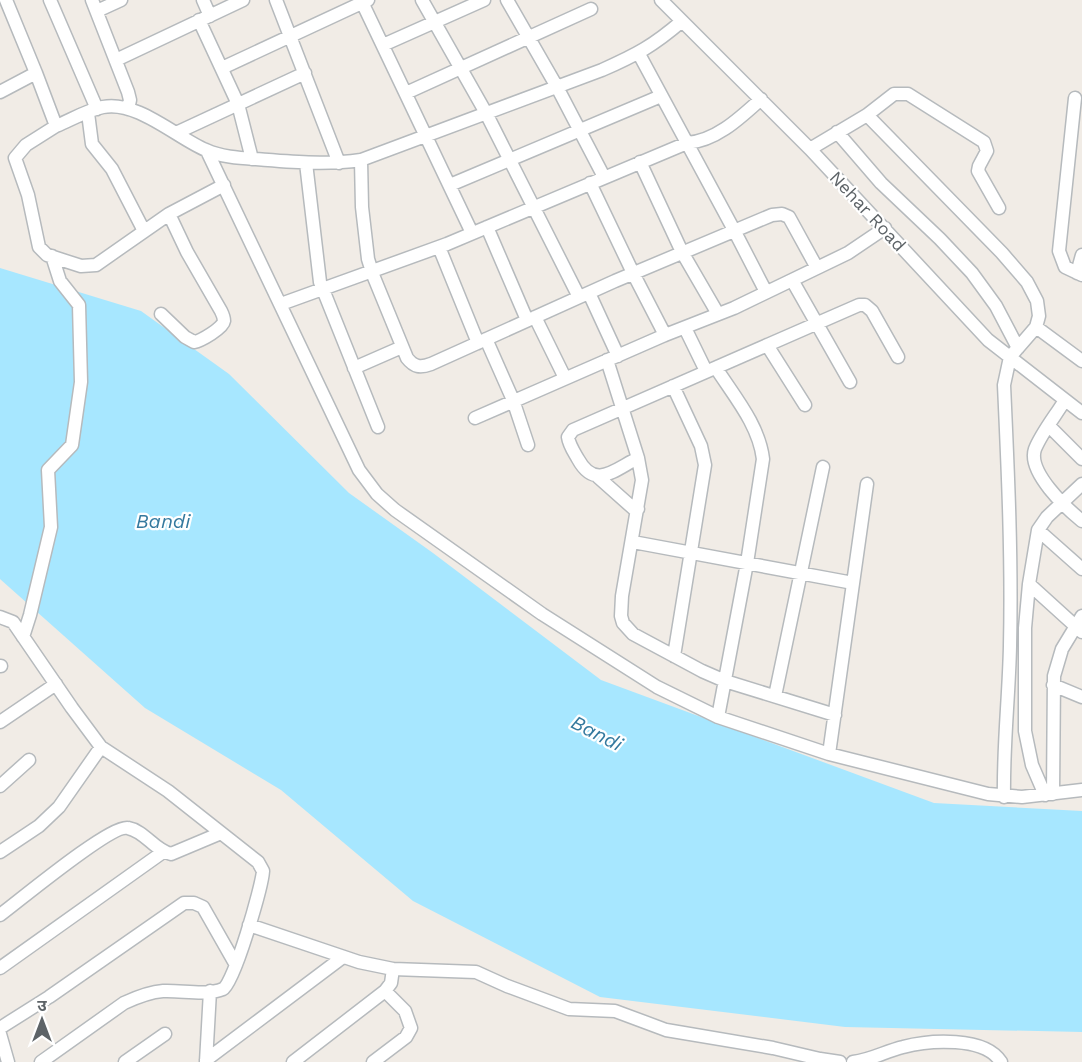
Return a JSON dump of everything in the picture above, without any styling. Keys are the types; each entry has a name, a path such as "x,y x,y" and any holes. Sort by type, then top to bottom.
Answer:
{"street":[{"path":"6,0 56,126"},
{"path":"50,0 92,111 90,139 92,144 112,169 144,231"},
{"path":"121,0 94,5 130,98 128,109"},
{"path":"203,0 205,18 222,68 238,104 252,159"},
{"path":"116,60 243,0"},
{"path":"276,0 339,163"},
{"path":"422,0 584,295 613,358 622,407 638,458 642,480 622,596 623,623 633,633 725,681 835,715"},
{"path":"383,45 484,0"},
{"path":"507,0 557,87 604,177"},
{"name":"Nehar Road","path":"661,0 810,148 988,340 1014,353 1065,400 1082,412"},
{"path":"222,68 364,1 472,233"},
{"path":"406,93 591,9"},
{"path":"224,185 169,214 93,266 81,266 42,252 15,158 26,145 56,126 92,111 113,106 128,109 207,151 252,159 306,163 361,160 639,54 682,21"},
{"path":"639,54 766,292"},
{"path":"0,91 36,73"},
{"path":"176,133 305,73"},
{"path":"810,148 867,115 894,94 902,93 916,98 980,138 986,145 987,151 979,166 980,175 999,208"},
{"path":"450,185 661,96"},
{"path":"1075,98 1059,251 1065,267 1079,274 1082,255"},
{"path":"281,304 439,247 640,162 687,143 697,142 731,125 761,99"},
{"path":"867,115 1018,271 1037,301 1039,316 1036,327 1014,353 1004,385 1011,617 1004,744 1004,797"},
{"path":"837,132 881,183 940,238 972,273 996,306 1014,353"},
{"path":"207,151 360,470 377,494 395,510 542,614 657,687 718,717 829,754 1004,797 1049,795 1082,790"},
{"path":"361,160 362,207 372,272 402,347 410,362 419,367 431,364 633,273 772,215 786,215 795,224 817,268"},
{"path":"640,162 682,252 718,314"},
{"path":"306,163 318,272 322,289 378,427"},
{"path":"590,183 664,335"},
{"path":"160,314 185,337 194,342 201,341 222,325 224,320 221,310 187,252 169,214"},
{"path":"487,227 531,319 565,378"},
{"path":"475,418 792,280 855,250 885,228"},
{"path":"439,247 482,341 513,400 528,445"},
{"path":"23,637 51,527 48,470 72,445 81,382 79,305 60,281 52,256"},
{"path":"792,280 850,382"},
{"path":"638,509 634,509 598,477 588,474 568,437 573,430 854,307 866,305 872,310 898,357"},
{"path":"1036,327 1082,361"},
{"path":"685,328 711,369 753,425 762,449 761,471 747,563 718,717"},
{"path":"767,345 805,405"},
{"path":"354,368 402,347"},
{"path":"673,386 705,459 674,656"},
{"path":"1065,400 1035,450 1035,463 1040,475 1062,503 1082,521"},
{"path":"1049,426 1082,459"},
{"path":"598,477 638,458"},
{"path":"775,696 823,467"},
{"path":"829,754 867,484"},
{"path":"1049,795 1032,765 1025,730 1025,628 1029,584 1038,530 1047,517 1082,484"},
{"path":"1038,530 1082,569"},
{"path":"633,542 853,583"},
{"path":"1029,584 1080,625 1062,649 1056,665 1053,685 1049,795"},
{"path":"0,617 12,622 101,747 160,785 258,862 262,868 262,878 249,925 227,986 210,991 164,991 134,998 40,1062"},
{"path":"0,722 56,684"},
{"path":"1053,685 1082,697"},
{"path":"0,852 39,826 59,807 101,747"},
{"path":"0,786 29,760"},
{"path":"0,915 84,850 117,830 123,828 134,830 163,852 176,853 221,833"},
{"path":"0,968 163,852"},
{"path":"0,1028 50,997 184,903 194,903 203,907 236,965"},
{"path":"249,925 343,957 393,969 476,972 569,1009 615,1011 666,1030 840,1062"},
{"path":"206,1061 343,957"},
{"path":"294,1062 386,991 391,983 393,969"},
{"path":"206,1061 210,991"},
{"path":"373,1062 406,1037 411,1028 405,1011 386,991"},
{"path":"0,1034 8,1062"},
{"path":"125,1062 165,1034"},
{"path":"853,1062 916,1044 965,1043 981,1046 992,1052 1000,1062"}],"water":[{"name":"Bandi","path":"0,268 141,311 229,374 349,493 433,553 601,680 934,803 1082,811 1082,1032 845,1027 600,997 413,901 281,790 145,708 0,579"}]}
